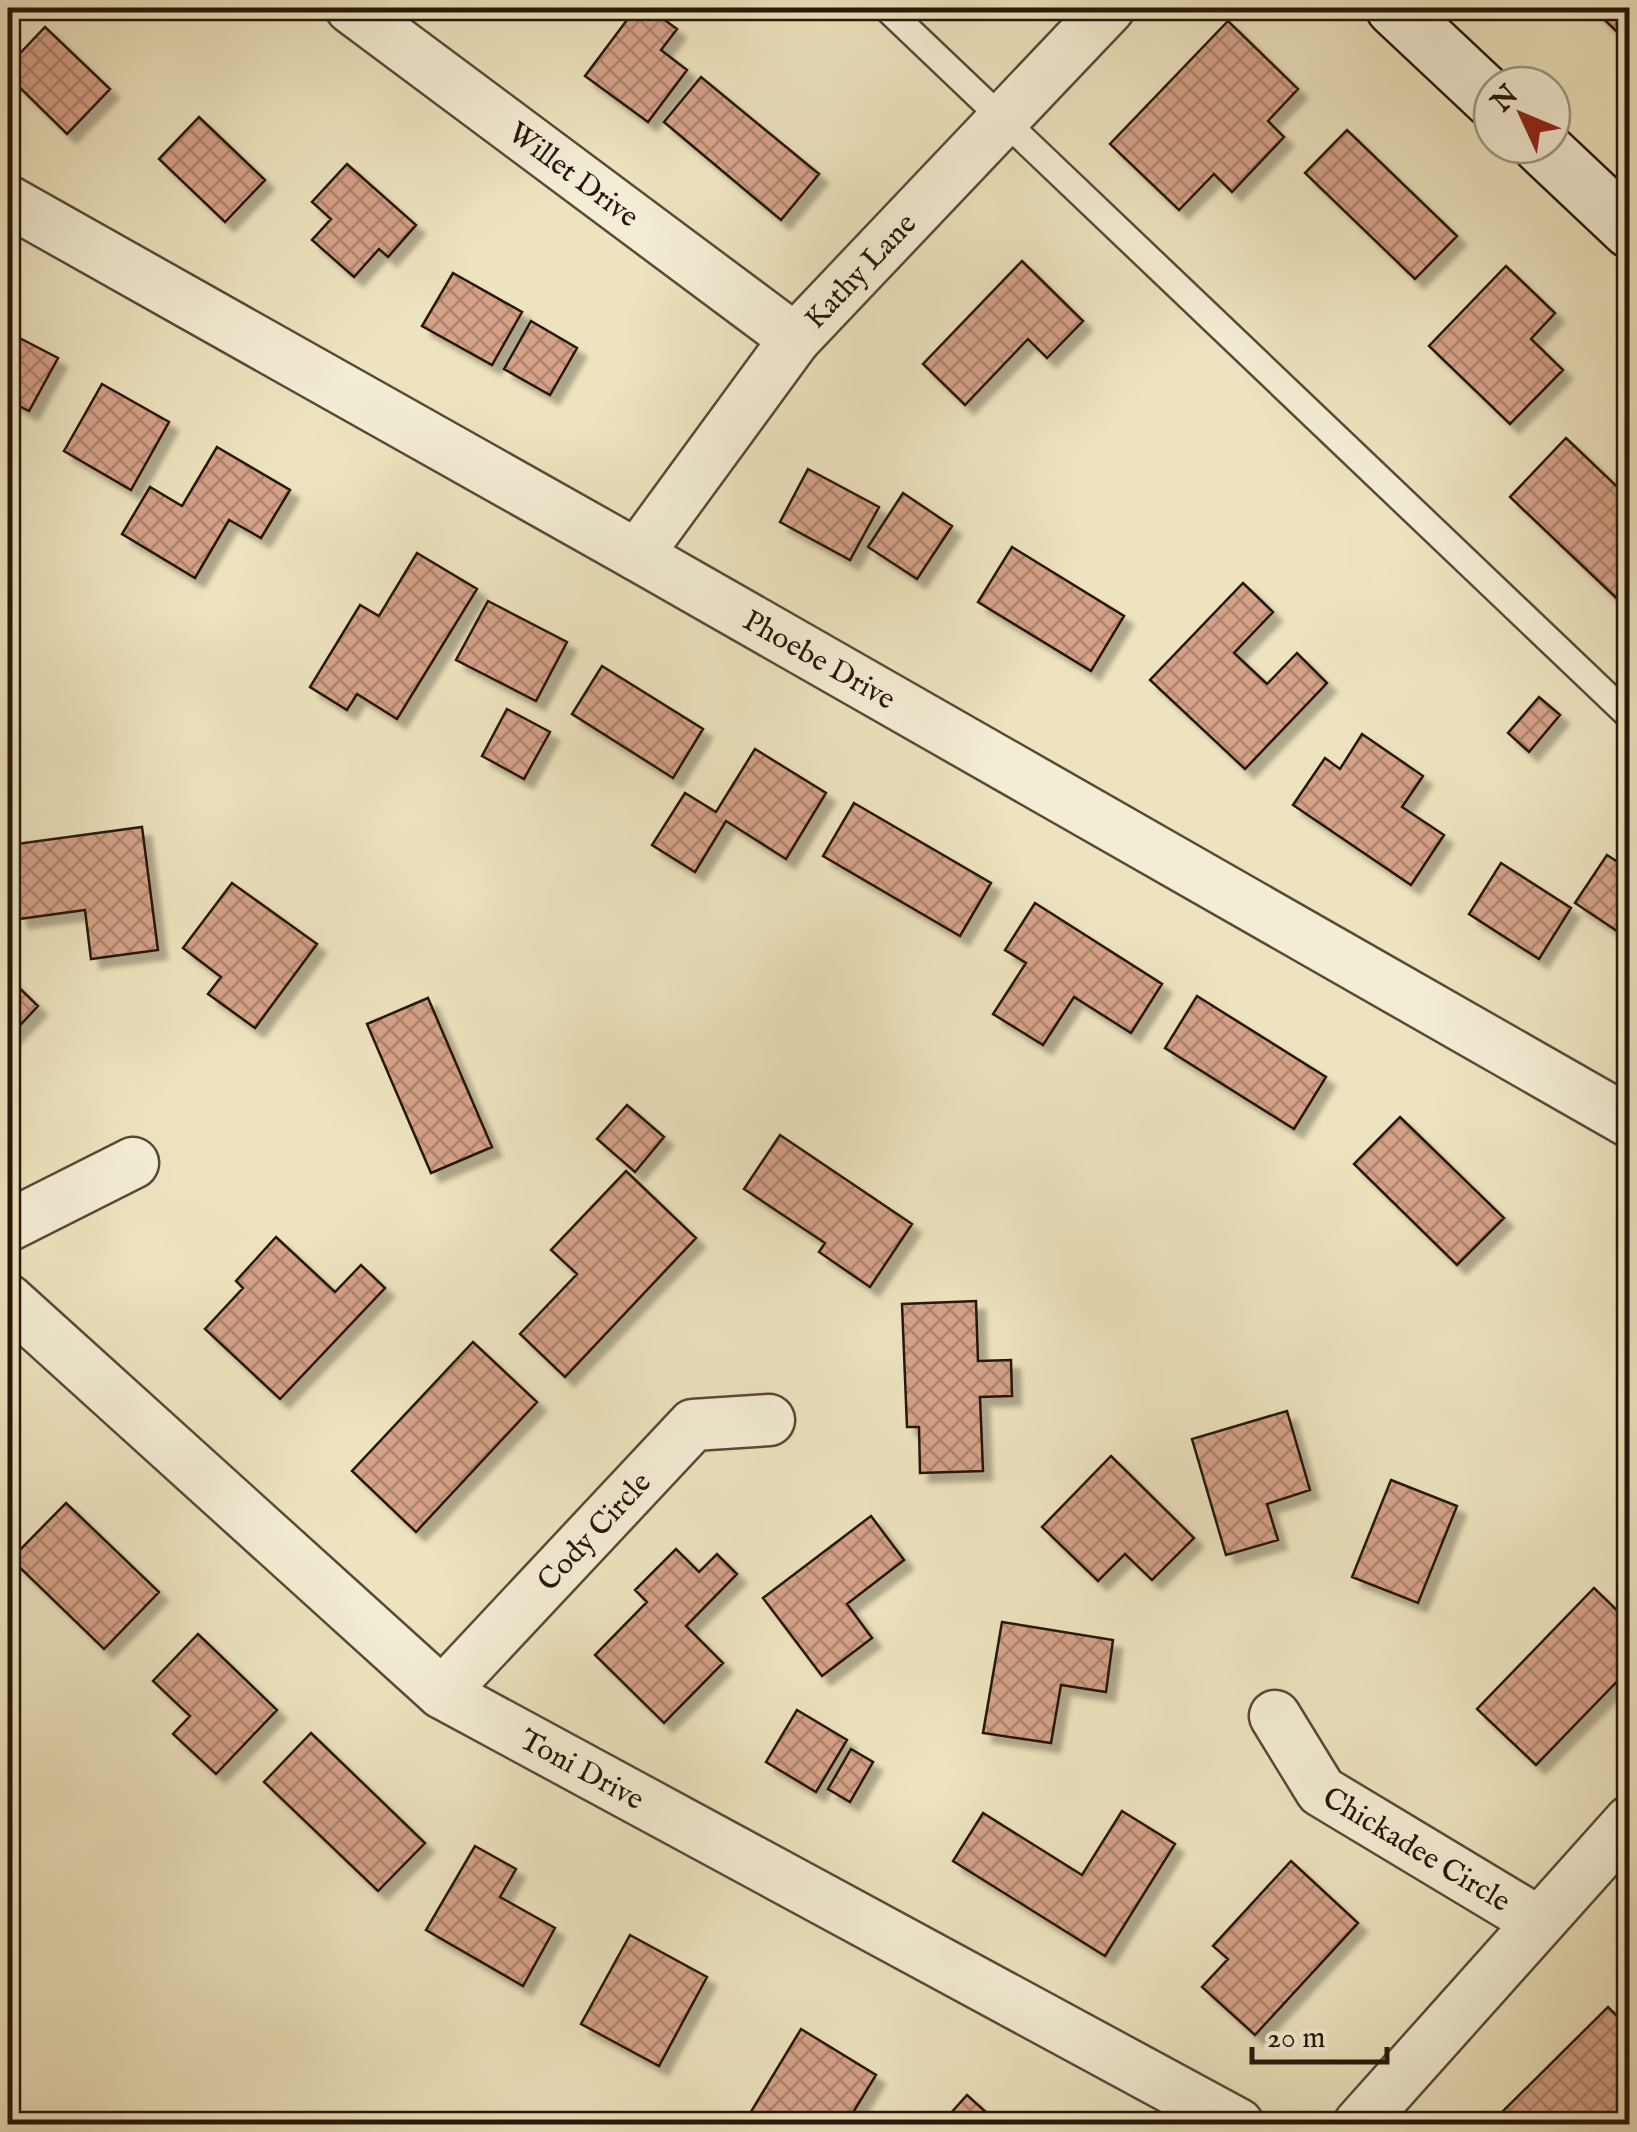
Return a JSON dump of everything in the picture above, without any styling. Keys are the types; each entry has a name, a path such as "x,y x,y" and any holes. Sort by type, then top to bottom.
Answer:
{"street":[{"name":"Willet Drive","path":"352,8 795,339"},
{"name":"Kathy Lane","path":"638,555 795,339 1109,8"},
{"path":"1394,8 1472,81"},
{"path":"1561,165 1630,230"},
{"name":"Phoebe Drive","path":"8,201 638,555 1630,1122"},
{"path":"8,1226 133,1163"},
{"name":"Toni Drive","path":"8,1300 442,1694 1238,2124"},
{"name":"Cody Circle","path":"442,1694 693,1425 769,1420"},
{"name":"Chickadee Circle","path":"1275,1716 1321,1791 1538,1921"},
{"path":"1359,2124 1630,1821"}],"lane":[{"path":"886,8 1630,717"}],"building":[{"path":"636,8 648,8 677,29 661,50 687,70 648,122 585,76"},
{"path":"1592,8 1630,8 1630,44"},
{"path":"1228,21 1298,89 1268,121 1284,137 1232,192 1214,174 1179,210 1110,144"},
{"path":"45,27 110,89 67,134 8,76 8,66"},
{"path":"701,77 819,174 781,220 664,122"},
{"path":"199,117 265,180 225,222 159,159"},
{"path":"1347,130 1457,236 1415,279 1305,173"},
{"path":"347,164 416,225 388,257 379,249 354,277 312,240 331,219 312,202"},
{"path":"1022,261 1083,321 1047,358 1028,339 965,405 923,364"},
{"path":"1506,266 1555,313 1531,339 1563,370 1510,424 1429,346"},
{"path":"453,273 522,312 492,365 422,326"},
{"path":"531,321 577,348 550,395 504,369"},
{"path":"8,332 58,358 29,411 8,400"},
{"path":"102,384 169,422 131,490 64,451"},
{"path":"1566,438 1630,499 1630,611 1510,497"},
{"path":"217,447 290,490 261,538 229,520 195,578 122,534 150,487 182,506"},
{"path":"808,469 879,507 850,560 780,522"},
{"path":"903,493 952,526 917,579 868,547"},
{"path":"1012,547 1124,616 1091,671 978,602"},
{"path":"417,553 477,589 397,719 357,694 347,710 310,687 360,605 379,616"},
{"path":"1243,583 1273,612 1234,653 1267,684 1297,653 1327,683 1245,769 1150,680"},
{"path":"488,601 567,642 536,701 456,660"},
{"path":"602,666 703,729 673,778 572,714"},
{"path":"1539,697 1560,715 1529,752 1508,733"},
{"path":"507,709 550,732 524,779 482,756"},
{"path":"1362,734 1423,776 1402,807 1444,835 1411,885 1293,805 1325,758 1340,769"},
{"path":"755,749 826,793 786,859 726,821 695,872 652,845 685,793 716,812"},
{"path":"854,803 991,883 960,936 823,856"},
{"path":"142,827 158,950 91,959 85,910 19,919 9,845"},
{"path":"1607,855 1630,870 1630,926 1623,935 1575,903"},
{"path":"1501,863 1571,908 1539,959 1469,914"},
{"path":"232,883 317,944 255,1028 208,994 221,977 183,948"},
{"path":"1035,903 1162,984 1131,1033 1074,997 1043,1045 993,1014 1026,963 1005,950"},
{"path":"8,977 38,1006 8,1038"},
{"path":"1197,996 1326,1077 1294,1129 1165,1048"},
{"path":"428,998 492,1147 431,1173 367,1024"},
{"path":"627,1105 664,1137 635,1172 597,1139"},
{"path":"1400,1117 1504,1218 1457,1265 1354,1164"},
{"path":"780,1135 912,1224 870,1287 819,1252 825,1243 744,1189"},
{"path":"626,1171 696,1238 565,1377 520,1334 577,1274 551,1250"},
{"path":"276,1237 335,1292 361,1265 385,1288 280,1399 205,1329 243,1288 236,1281"},
{"path":"976,1301 978,1361 1011,1360 1012,1396 980,1397 983,1471 920,1473 919,1427 907,1427 902,1304"},
{"path":"473,1342 537,1402 416,1532 352,1471"},
{"path":"1287,1411 1310,1490 1267,1504 1278,1540 1226,1555 1192,1439"},
{"path":"1111,1456 1194,1538 1152,1580 1125,1554 1098,1581 1042,1527"},
{"path":"1391,1480 1457,1506 1418,1603 1352,1577"},
{"path":"66,1503 159,1592 104,1649 11,1559"},
{"path":"871,1516 904,1560 847,1604 872,1638 822,1676 763,1598"},
{"path":"676,1549 699,1572 717,1554 737,1574 686,1626 723,1663 664,1723 595,1655 647,1602 635,1590"},
{"path":"1594,1588 1630,1623 1630,1668 1536,1765 1477,1709"},
{"path":"1002,1622 1113,1640 1106,1692 1061,1685 1051,1743 983,1733"},
{"path":"198,1634 277,1710 216,1774 173,1734 190,1716 153,1681"},
{"path":"797,1710 847,1740 816,1792 766,1762"},
{"path":"311,1733 425,1843 378,1891 264,1782"},
{"path":"851,1749 873,1762 850,1802 828,1789"},
{"path":"1122,1811 1175,1844 1105,1956 953,1861 983,1813 1082,1875"},
{"path":"475,1846 516,1869 500,1897 555,1928 523,1986 426,1930"},
{"path":"1291,1861 1358,1923 1255,2035 1202,1987 1228,1959 1213,1946"},
{"path":"630,1935 707,1977 659,2066 581,2024"},
{"path":"1608,2007 1630,2029 1630,2086 1618,2097 1630,2108 1630,2124 1490,2124"},
{"path":"801,2029 876,2075 846,2124 765,2124 749,2115"},
{"path":"967,2095 999,2124 941,2124"}]}
